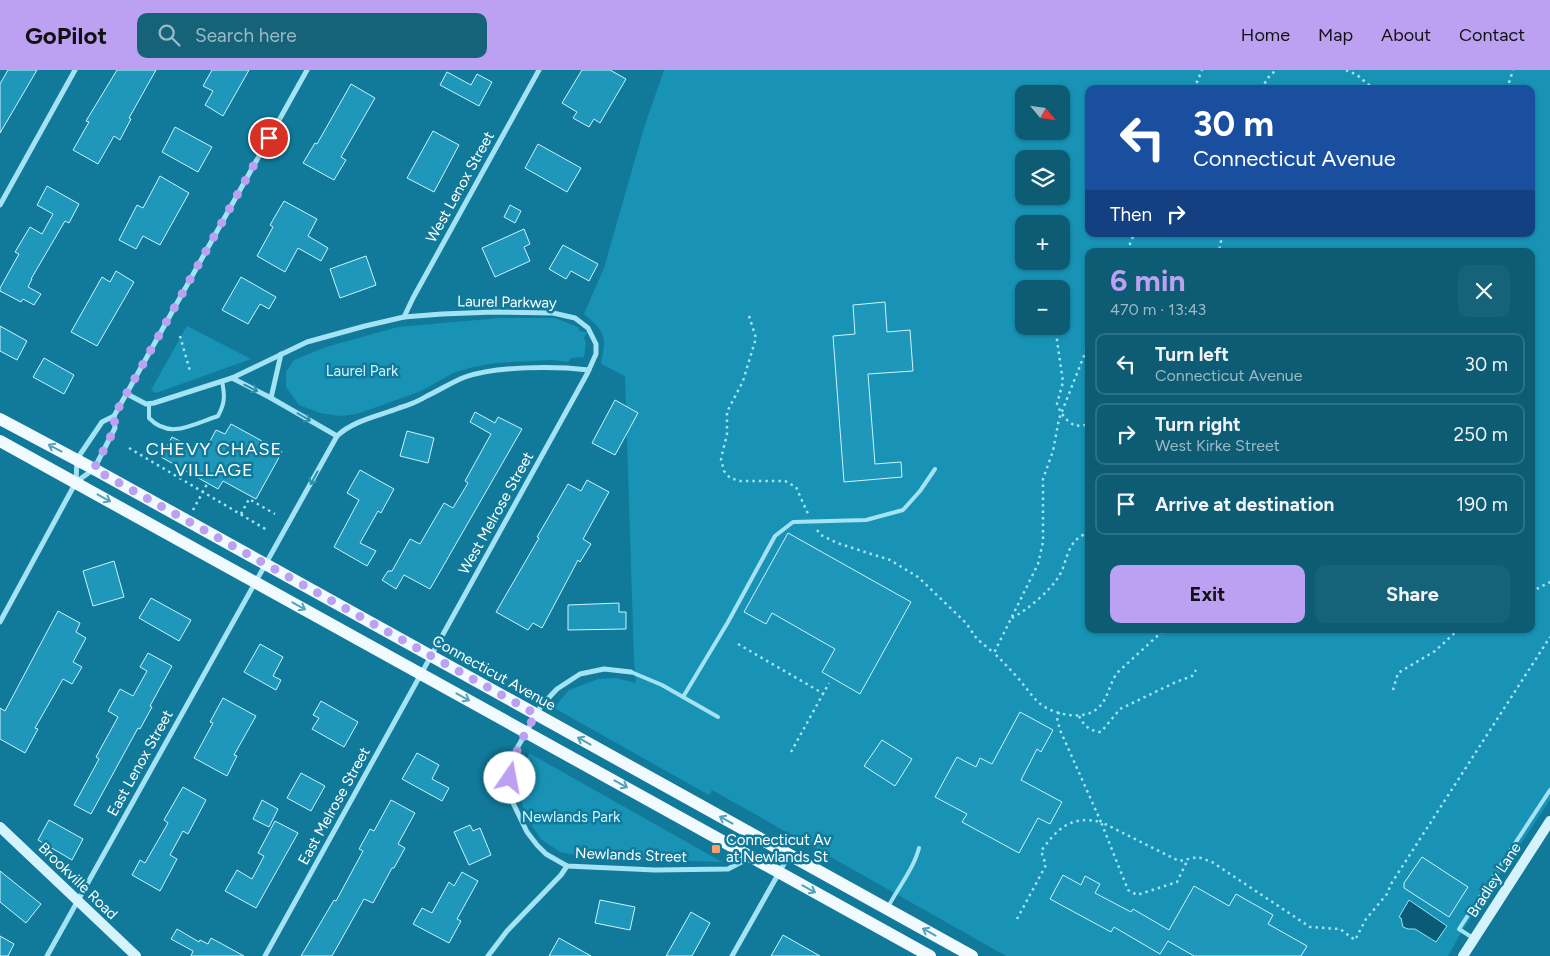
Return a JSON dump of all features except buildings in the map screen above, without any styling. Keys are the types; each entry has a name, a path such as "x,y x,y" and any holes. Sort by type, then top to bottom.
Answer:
{"main road":[{"name":"Connecticut Avenue","path":"0,419 77,459 972,956"},
{"path":"0,441 528,729 751,857 930,956"},
{"name":"Bradley Lane","path":"1463,956 1550,821"},
{"name":"Brookville Road","path":"0,827 136,956"}],"street":[{"path":"0,205 75,70"},
{"path":"76,482 77,459 102,422 114,416 307,70"},
{"name":"West Lenox Street","path":"404,317 540,70"},
{"name":"Laurel Parkway","path":"149,405 232,378 307,342 404,317 494,312 553,313 575,318 588,328 596,344 596,354 589,370"},
{"path":"271,398 281,354"},
{"path":"256,582 338,436 351,425 425,398 462,378 479,373 499,370 571,368 589,370"},
{"name":"West Melrose Street","path":"422,671 589,370"},
{"path":"232,378 338,436"},
{"path":"127,394 149,405"},
{"path":"0,622 76,482 94,469 115,428 114,416"},
{"name":"East Lenox Street","path":"47,956 256,582"},
{"path":"567,866 555,860 537,845 527,832 513,803 510,778 516,750 544,702 557,689 580,674 604,670 631,672"},
{"name":"East Melrose Street","path":"265,956 422,671"},
{"path":"732,956 789,855"},
{"name":"Newlands Street","path":"488,956 507,931 562,875 567,866 655,870 728,869 751,857"}],"lane":[{"path":"149,405 149,418 164,429 174,430 218,416 224,405 225,396 222,381"},
{"path":"683,697 776,536 793,522 811,520 866,520 903,510 920,491 935,469"},
{"path":"631,672 662,685 718,717"},
{"path":"1474,938 1459,929 1550,790"},
{"path":"887,909 916,860 919,848"}],"path":[{"path":"1196,85 1202,70"},
{"path":"1264,85 1270,75 1277,70"},
{"path":"1346,70 1357,75 1369,85"},
{"path":"1508,85 1513,70"},
{"path":"749,316 756,338 743,381 727,412 727,434 721,459 724,471 730,478 740,481 786,481 796,487 811,520 821,535 837,544 890,560 918,577 966,622 977,639 1017,676 1039,703 1069,716 1088,714 1097,709 1106,698 1112,680 1118,672 1161,633"},
{"path":"1056,335 1063,382 1057,404 1061,413 1074,426 1085,426"},
{"path":"180,336 190,371"},
{"path":"994,653 1038,564 1043,542 1042,479 1053,450 1061,413 1085,353"},
{"path":"129,448 267,530"},
{"path":"192,511 207,484"},
{"path":"241,514 249,499 276,514"},
{"path":"1010,618 1019,614 1051,586 1059,576 1070,549 1076,540 1085,534"},
{"path":"1535,590 1550,582"},
{"path":"1393,690 1398,673 1409,664 1435,651 1455,633"},
{"path":"1017,919 1046,865 1041,851 1055,832 1071,822 1090,819 1101,822 1179,861 1198,858 1212,862 1310,928 1340,930 1355,940 1366,919 1387,894 1391,884 1550,637"},
{"path":"738,644 824,694"},
{"path":"1079,716 1082,724 1093,731 1101,732 1120,709 1168,685 1192,676 1196,670"},
{"path":"792,752 829,683"},
{"path":"1059,712 1057,718 1060,730 1101,822 1128,890 1137,895 1177,882 1188,859"}],"green space":[{"path":"664,70 1550,70 1550,800 1462,931 1448,956 1006,956 712,790 709,795 554,708 569,690 598,679 616,678 636,683 625,376 601,364 604,347 603,336 597,326 584,314 604,268 644,128"},
{"name":"Laurel Park","path":"500,318 555,318 578,327 580,331 587,332 584,338 586,343 584,357 571,358 568,362 553,360 496,363 473,367 453,373 421,391 357,414 340,416 320,413 299,405 286,387 286,372 294,360 326,347 398,327"},
{"path":"187,326 251,359 156,393 151,390"},
{"name":"Newlands Park","path":"529,753 722,862 594,858 560,852 541,839 527,818 522,804 520,780"}],"shaded area":[{"path":"1409,900 1447,926 1436,942 1415,929 1403,927 1399,917"}],"place":[{"name":"Connecticut Av at Newlands St","path":"716,849"}],"district":[{"name":"CHEVY CHASE VILLAGE","path":"214,459"}],"route":[{"path":"269,138 114,416 115,428 94,469 536,714 516,750 510,778"}]}
